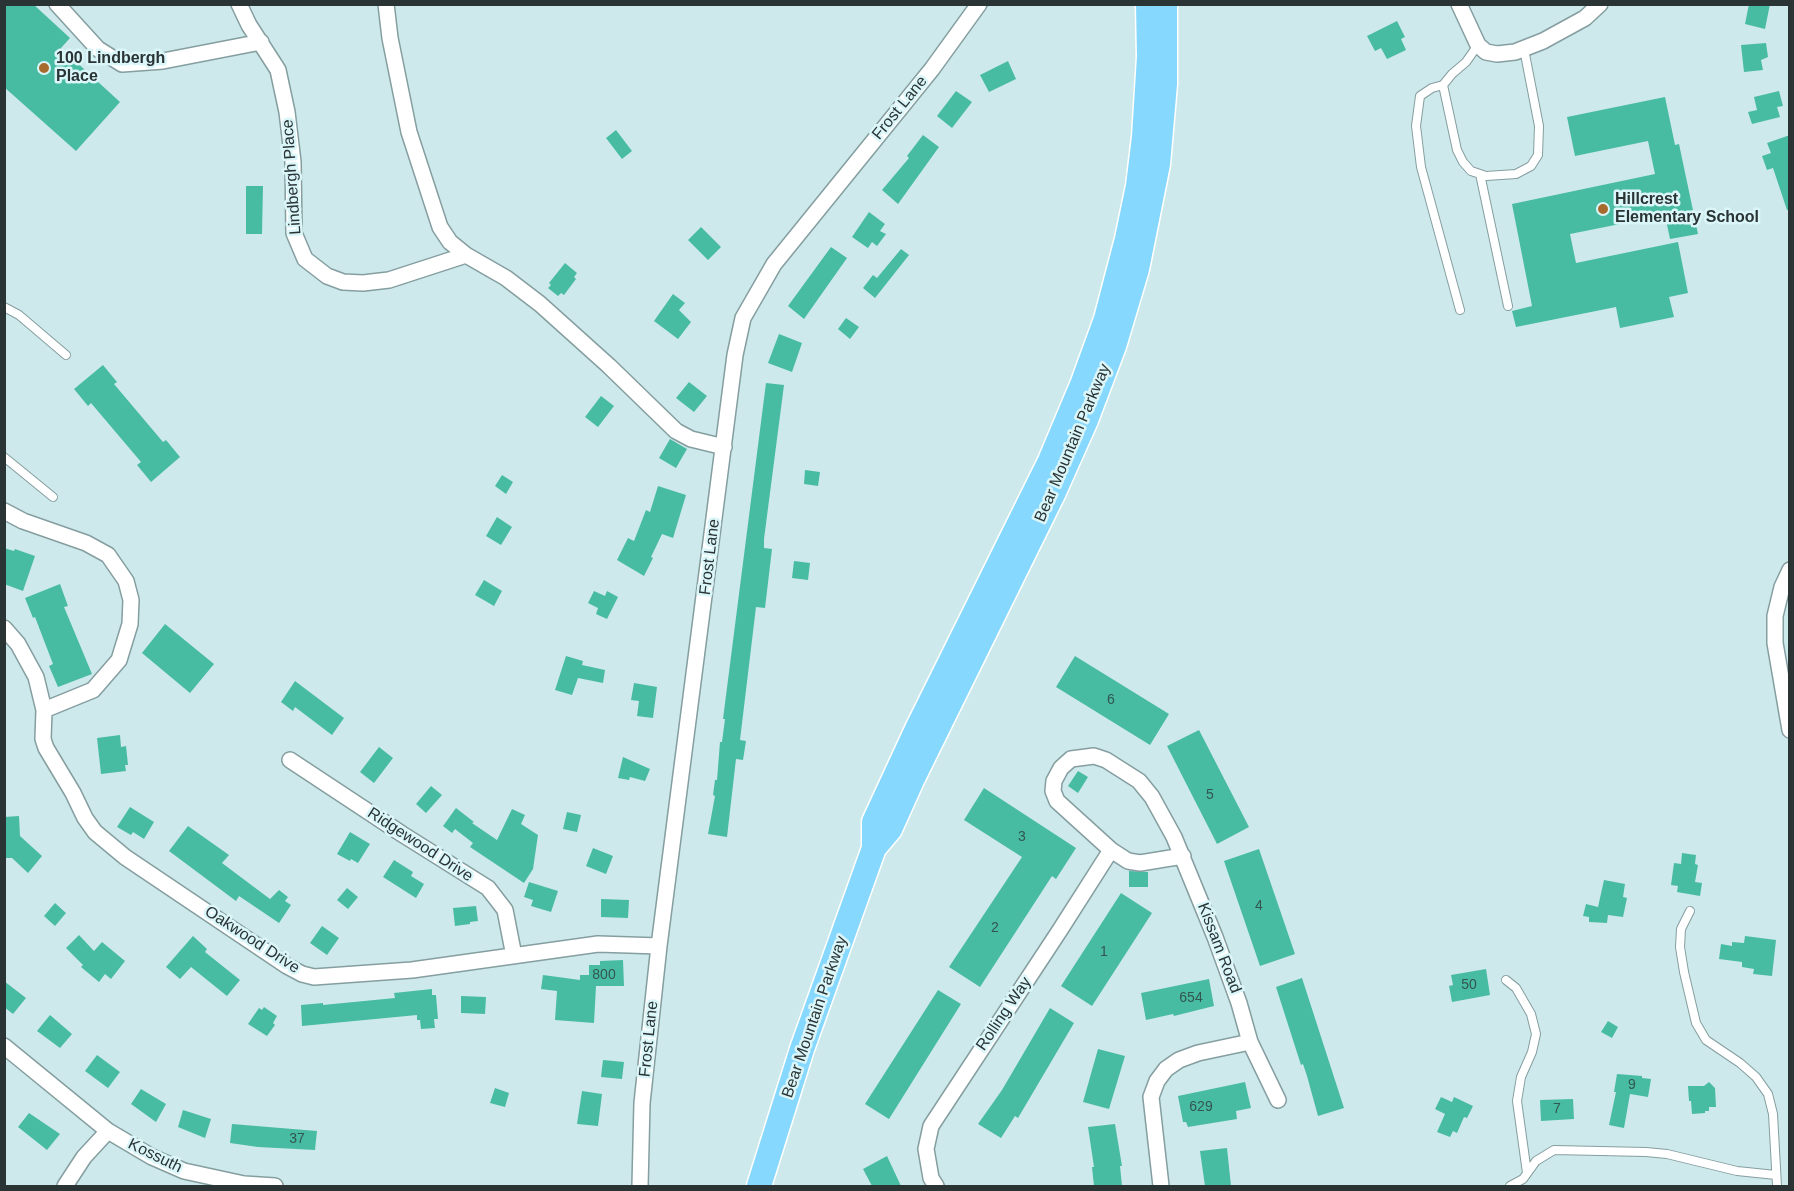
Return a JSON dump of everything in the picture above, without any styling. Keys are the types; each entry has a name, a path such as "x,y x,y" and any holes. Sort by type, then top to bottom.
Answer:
{"highway":[{"name":"Bear Mountain Parkway","path":"759,1186 802,1049 874,848 874,822 918,727 1054,453 1082,386 1106,319 1129,231 1144,137 1148,68 1148,4"},
{"name":"Bear Mountain Parkway","path":"874,848 890,829 1053,494 1089,412 1114,346 1137,269 1158,164 1165,84 1165,4"}],"street":[{"path":"57,4 98,49 122,64 163,61 261,42"},
{"name":"Lindbergh Place","path":"239,4 249,25 278,70 282,85 293,162 294,233 305,259 327,276 343,282 363,283 388,280 466,255"},
{"path":"386,4 390,38 408,132 440,227 450,242 466,255 506,278 540,304 676,431 691,439 724,447"},
{"name":"Frost Lane","path":"640,1186 642,1103 660,946 735,355 743,318 774,264 932,69 979,4"},
{"path":"1459,4 1478,45 1486,52 1497,54 1524,49 1543,41 1585,18 1600,4"},
{"path":"4,511 23,521 86,543 108,555 126,581 131,600 130,624 119,660 93,690 44,710"},
{"path":"1790,570 1782,587 1775,616 1775,643 1790,730"},
{"name":"Oakwood Drive","path":"4,628 18,644 36,677 44,710 42,740 95,832 125,857 302,974 314,977 412,969 598,944 660,946"},
{"name":"Kissam Road","path":"1182,856 1140,863 1128,861 1111,850 1057,801 1053,791 1054,782 1061,768 1071,759 1094,756 1106,760 1139,781 1152,797 1182,856 1219,948 1250,1042 1278,1100"},
{"name":"Ridgewood Drive","path":"290,759 488,888 505,910 514,956"},
{"name":"Rolling Way","path":"936,1186 931,1178 926,1149 931,1126 1111,850"},
{"path":"1161,1186 1151,1097 1157,1081 1166,1069 1179,1060 1198,1053 1250,1042"},
{"name":"Kossuth","path":"4,1046 108,1131 152,1157 184,1171 244,1184 275,1186"},
{"path":"65,1186 84,1157 108,1131"}],"lane":[{"path":"1460,310 1421,167 1416,126 1420,96 1432,88 1443,85 1466,62 1478,45"},
{"path":"1443,85 1457,150 1471,171 1486,176 1516,174 1531,166 1538,155 1539,126 1524,49"},
{"path":"1480,174 1508,306"},
{"path":"4,307 19,315 66,356"},
{"path":"4,457 53,497"},
{"path":"1690,911 1681,929 1680,947 1696,1023 1706,1040 1740,1063 1756,1077 1768,1094 1773,1114 1777,1186"},
{"path":"1506,980 1516,988 1531,1014 1536,1034 1533,1052 1521,1077 1517,1101 1527,1173"},
{"path":"1509,1186 1523,1179 1536,1161 1554,1150 1667,1154 1737,1171 1776,1175"}],"building":[{"name":"100 Lindbergh Place","path":"4,4 33,4 70,38 61,48 120,102 76,151 4,87"},
{"path":"1749,4 1770,4 1765,29 1745,24"},
{"path":"1397,21 1405,37 1401,39 1406,50 1387,59 1381,48 1375,51 1367,36"},
{"path":"1766,43 1768,57 1761,60 1763,70 1744,72 1741,45"},
{"path":"1008,61 1016,79 989,92 980,75"},
{"path":"956,91 972,102 952,128 937,116"},
{"path":"1779,91 1783,106 1777,107 1780,117 1752,124 1748,112 1757,110 1754,97"},
{"name":"Hillcrest Elementary School","path":"1665,97 1675,145 1679,144 1698,234 1670,239 1665,215 1570,234 1576,263 1678,242 1688,293 1669,297 1674,317 1620,328 1616,307 1516,327 1512,311 1532,306 1512,204 1655,174 1648,141 1575,156 1567,117"},
{"path":"616,130 632,151 622,159 606,138"},
{"path":"923,135 939,147 898,204 882,190 909,158 907,156"},
{"path":"1790,135 1790,210 1787,210 1773,168 1767,170 1762,156 1771,153 1767,143"},
{"path":"246,186 263,186 262,234 246,234"},
{"path":"869,212 885,224 880,231 886,234 877,246 872,242 868,248 852,237"},
{"path":"701,227 721,247 708,260 688,240"},
{"path":"831,247 847,258 804,319 788,306"},
{"path":"901,249 909,255 875,298 863,288 873,275 877,278"},
{"path":"565,263 577,273 574,277 576,279 564,295 561,293 558,296 548,288 551,285 549,283"},
{"path":"673,294 685,303 679,310 691,322 678,339 654,321"},
{"path":"846,318 859,327 850,339 838,329"},
{"path":"779,334 802,343 792,372 768,363"},
{"path":"103,365 117,382 114,384 163,442 166,440 180,457 151,482 137,465 141,462 91,403 88,406 74,389"},
{"path":"689,382 707,396 694,412 676,398"},
{"path":"766,383 784,385 764,539 764,548 772,549 765,608 756,607 740,740 746,741 743,760 736,759 727,837 708,834 725,719 723,719"},
{"path":"601,396 614,406 598,427 585,417"},
{"path":"670,439 687,449 676,468 659,458"},
{"path":"805,470 820,472 818,486 804,484"},
{"path":"502,475 513,482 506,494 495,486"},
{"path":"658,486 686,495 673,538 662,534 644,576 617,560 628,538 634,541 646,510 650,512"},
{"path":"497,517 512,527 501,545 486,536"},
{"path":"4,548 35,556 23,591 4,584"},
{"path":"794,561 810,563 808,580 792,578"},
{"path":"484,580 502,591 494,606 475,595"},
{"path":"60,584 68,606 64,607 92,674 58,687 49,666 53,664 25,598"},
{"path":"594,591 605,596 607,591 618,597 607,619 596,614 598,608 588,603"},
{"path":"165,624 214,664 190,693 142,653"},
{"path":"566,656 583,661 582,665 605,670 603,683 578,678 572,695 555,690"},
{"path":"1075,656 1169,714 1150,745 1056,687"},
{"path":"295,681 344,718 332,735 295,707 293,711 281,702"},
{"path":"634,683 657,687 653,718 637,716 639,701 631,700"},
{"path":"1199,730 1249,827 1217,844 1167,746"},
{"path":"120,735 121,747 126,746 128,765 125,765 126,771 101,774 97,738"},
{"path":"379,747 393,758 374,783 360,772"},
{"path":"623,757 650,769 645,781 630,777 629,780 618,778"},
{"path":"1078,771 1088,777 1078,793 1068,786"},
{"path":"431,786 442,795 426,813 416,804"},
{"path":"984,788 1076,848 1056,879 1052,876 980,987 949,967 1022,857 964,820"},
{"path":"130,807 154,822 144,839 133,832 131,835 117,827"},
{"path":"456,808 474,822 472,823 497,840 512,809 525,815 521,824 538,835 533,869 524,883 470,847 473,843 455,829 452,833 443,826"},
{"path":"567,812 581,815 577,832 563,829"},
{"path":"19,816 20,836 42,856 28,873 12,858 4,858 4,817"},
{"path":"188,826 229,855 222,863 270,899 279,890 288,897 285,901 291,905 279,923 239,896 236,901 169,851"},
{"path":"350,832 370,844 358,863 337,854"},
{"path":"593,848 613,856 606,874 586,866"},
{"path":"1259,849 1295,954 1260,966 1224,861"},
{"path":"1682,853 1696,855 1695,864 1698,865 1695,882 1702,883 1700,896 1677,892 1678,886 1671,885 1674,863 1681,864"},
{"path":"394,860 413,872 411,876 424,884 416,898 383,877"},
{"path":"1129,871 1148,872 1148,887 1129,887"},
{"path":"1604,880 1625,884 1623,897 1627,898 1623,917 1608,915 1607,923 1589,922 1589,917 1583,916 1586,904 1598,907"},
{"path":"529,882 558,891 551,912 531,906 533,900 524,897"},
{"path":"347,888 358,897 348,909 337,900"},
{"path":"1121,893 1152,913 1092,1006 1061,986"},
{"path":"601,899 629,900 628,918 601,917"},
{"path":"55,903 66,913 55,926 44,916"},
{"path":"476,906 478,921 455,926 453,908"},
{"path":"322,926 339,938 327,955 310,943"},
{"path":"79,935 94,951 102,942 125,961 111,979 105,974 99,982 81,967 83,965 66,948"},
{"path":"193,936 207,949 205,952 240,980 227,996 191,967 180,979 166,967"},
{"path":"1745,936 1776,940 1772,976 1753,974 1754,969 1742,967 1742,962 1719,959 1721,944 1732,946 1732,942 1744,943"},
{"path":"623,960 624,986 596,986 594,1023 555,1020 557,991 541,989 543,975 580,980 580,975 589,975 589,965 600,965 600,961"},
{"path":"1486,969 1490,995 1452,1002 1449,986 1453,985 1451,975"},
{"path":"1302,978 1344,1108 1318,1116 1307,1076 1303,1064 1301,1065 1276,987"},
{"path":"1209,979 1214,1006 1146,1020 1141,993"},
{"path":"4,981 26,998 13,1014 4,1007"},
{"path":"432,989 432,995 436,995 438,1019 434,1019 435,1028 421,1029 417,1015 302,1026 301,1005 395,998 394,993"},
{"path":"938,990 961,1004 889,1119 865,1104"},
{"path":"461,996 486,997 485,1014 461,1013"},
{"path":"264,1007 277,1016 273,1023 275,1025 267,1036 248,1024 259,1008 262,1010"},
{"path":"1050,1008 1074,1023 1018,1118 1015,1116 1001,1138 978,1124 1002,1090"},
{"path":"50,1015 72,1034 60,1048 37,1031"},
{"path":"1608,1021 1618,1027 1612,1038 1601,1032"},
{"path":"1098,1049 1125,1056 1109,1109 1083,1102"},
{"path":"97,1055 120,1072 108,1088 85,1071"},
{"path":"603,1060 624,1062 622,1079 601,1077"},
{"path":"1617,1074 1651,1079 1648,1097 1630,1094 1624,1128 1609,1125 1616,1092 1614,1092"},
{"path":"1245,1082 1251,1108 1236,1111 1237,1119 1188,1127 1186,1122 1183,1122 1178,1096"},
{"path":"1709,1082 1715,1088 1716,1107 1709,1107 1709,1111 1705,1113 1692,1114 1688,1086 1704,1086"},
{"path":"495,1088 509,1093 505,1107 490,1103"},
{"path":"141,1089 166,1104 156,1122 131,1104"},
{"path":"582,1091 602,1094 598,1126 577,1124"},
{"path":"1441,1097 1452,1102 1454,1097 1473,1106 1467,1118 1464,1117 1457,1133 1453,1131 1450,1137 1437,1132 1445,1114 1435,1109"},
{"path":"1573,1099 1574,1119 1541,1121 1540,1100"},
{"path":"183,1110 211,1119 205,1138 178,1127"},
{"path":"29,1113 60,1134 47,1150 18,1127"},
{"path":"232,1124 317,1131 315,1150 230,1143"},
{"path":"1115,1124 1122,1166 1120,1166 1122,1186 1094,1186 1092,1167 1094,1167 1088,1127"},
{"path":"1227,1148 1231,1186 1205,1186 1200,1151"},
{"path":"887,1156 901,1186 872,1186 863,1169"}],"place":[{"name":"100 Lindbergh Place","path":"44,68"},
{"name":"Hillcrest Elementary School","path":"1603,209"}]}
